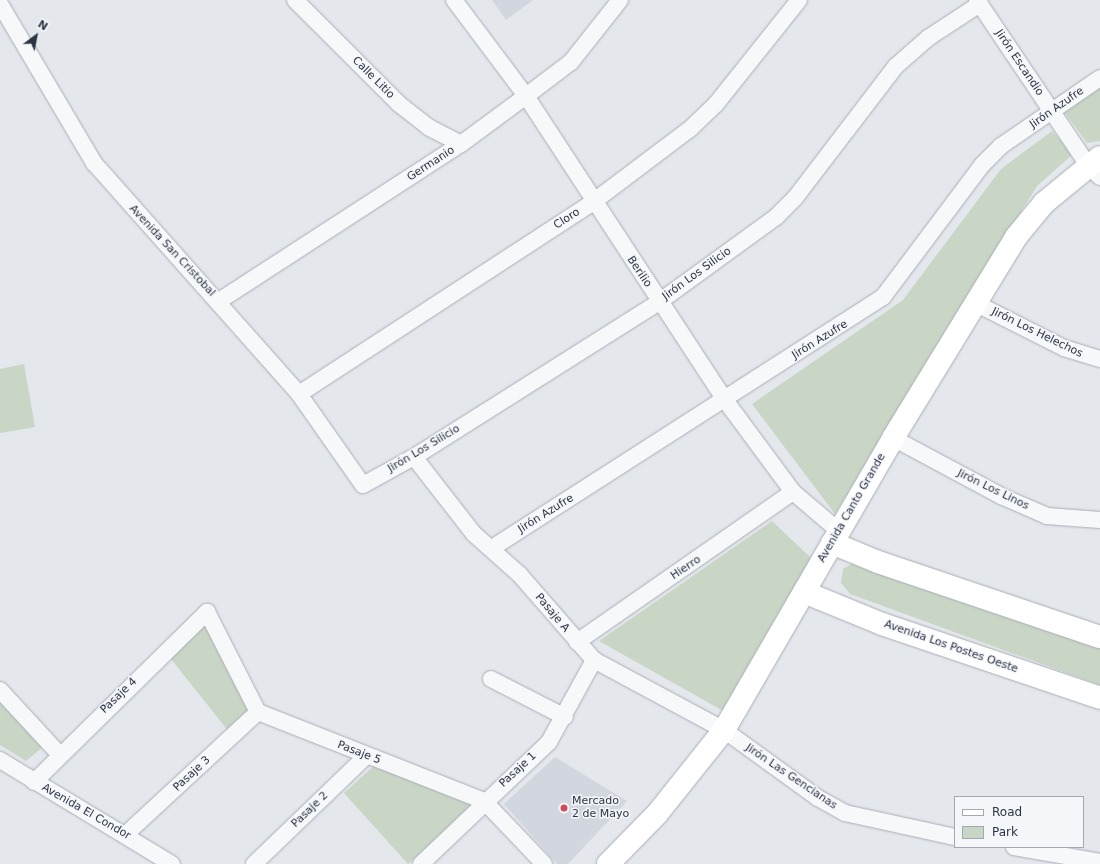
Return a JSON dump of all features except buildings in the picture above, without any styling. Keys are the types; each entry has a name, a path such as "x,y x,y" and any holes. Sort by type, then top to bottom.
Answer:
{"street":[{"name":"Calle Litio","path":"295,0 399,104 428,128 461,144"},
{"name":"Berilio","path":"454,0 526,96 593,202 725,400 793,492 835,537"},
{"name":"Germanio","path":"219,301 461,144 526,96 571,62 620,0"},
{"name":"Cloro","path":"299,394 593,202 716,104 799,0"},
{"name":"Jirón Escandio","path":"978,2 1052,111 1096,166"},
{"name":"Jirón Los Silicio","path":"363,485 414,457 659,302 776,217 795,198 896,66 928,38 978,2"},
{"name":"Avenida San Cristobal","path":"0,4 94,163 219,301 299,394 363,485"},
{"name":"Jirón Azufre","path":"492,548 725,400 883,297 982,165 1001,146 1100,78"},
{"name":"Avenida Canto Grande","path":"608,864 657,814 724,730 893,438 1016,237 1044,203 1096,166"},
{"name":"Jirón Los Helechos","path":"975,303 1064,348 1100,359"},
{"name":"Jirón Los Linos","path":"893,438 1001,496 1047,516 1100,520"},
{"name":"Pasaje A","path":"414,457 474,534 492,548 520,575 594,660 724,730"},
{"name":"Hierro","path":"577,642 793,492"},
{"path":"835,537 878,562 1100,637"},
{"name":"Avenida Los Postes Oeste","path":"804,592 882,624 1100,698"},
{"name":"Pasaje 4","path":"34,782 59,754 207,612 258,712"},
{"name":"Pasaje 1","path":"421,864 484,801 549,742 594,660"},
{"path":"491,679 564,717"},
{"path":"0,690 59,754"},
{"name":"Pasaje 5","path":"258,712 365,757 456,787 484,801 544,864"},
{"name":"Pasaje 3","path":"125,835 258,712"},
{"name":"Jirón Las Gencianas","path":"724,730 818,798 845,813 954,836"},
{"name":"Pasaje 2","path":"254,864 365,757"},
{"name":"Avenida El Condor","path":"0,760 34,782 172,864"},
{"path":"1020,848 1100,862"}],"shaded area":[{"path":"492,0 533,0 506,20"},
{"name":"Mercado 2 de Mayo","path":"555,757 627,801 568,864 557,864 504,804"}],"green space":[{"path":"1100,80 1100,141 1087,143 1065,113 1065,104"},
{"path":"1052,131 1073,154 1037,186 835,514 752,404 903,300 1001,169"},
{"path":"24,364 35,427 0,433 0,369"},
{"path":"772,521 812,559 725,712 599,641"},
{"path":"853,563 1100,643 1100,685 850,594 841,583 843,569"},
{"path":"207,625 248,706 248,714 229,732 167,654 195,628"},
{"path":"0,696 44,746 26,761 0,745"},
{"path":"378,762 472,799 471,807 408,864 344,793"}],"place":[{"name":"Mercado 2 de Mayo","path":"564,808"}]}
